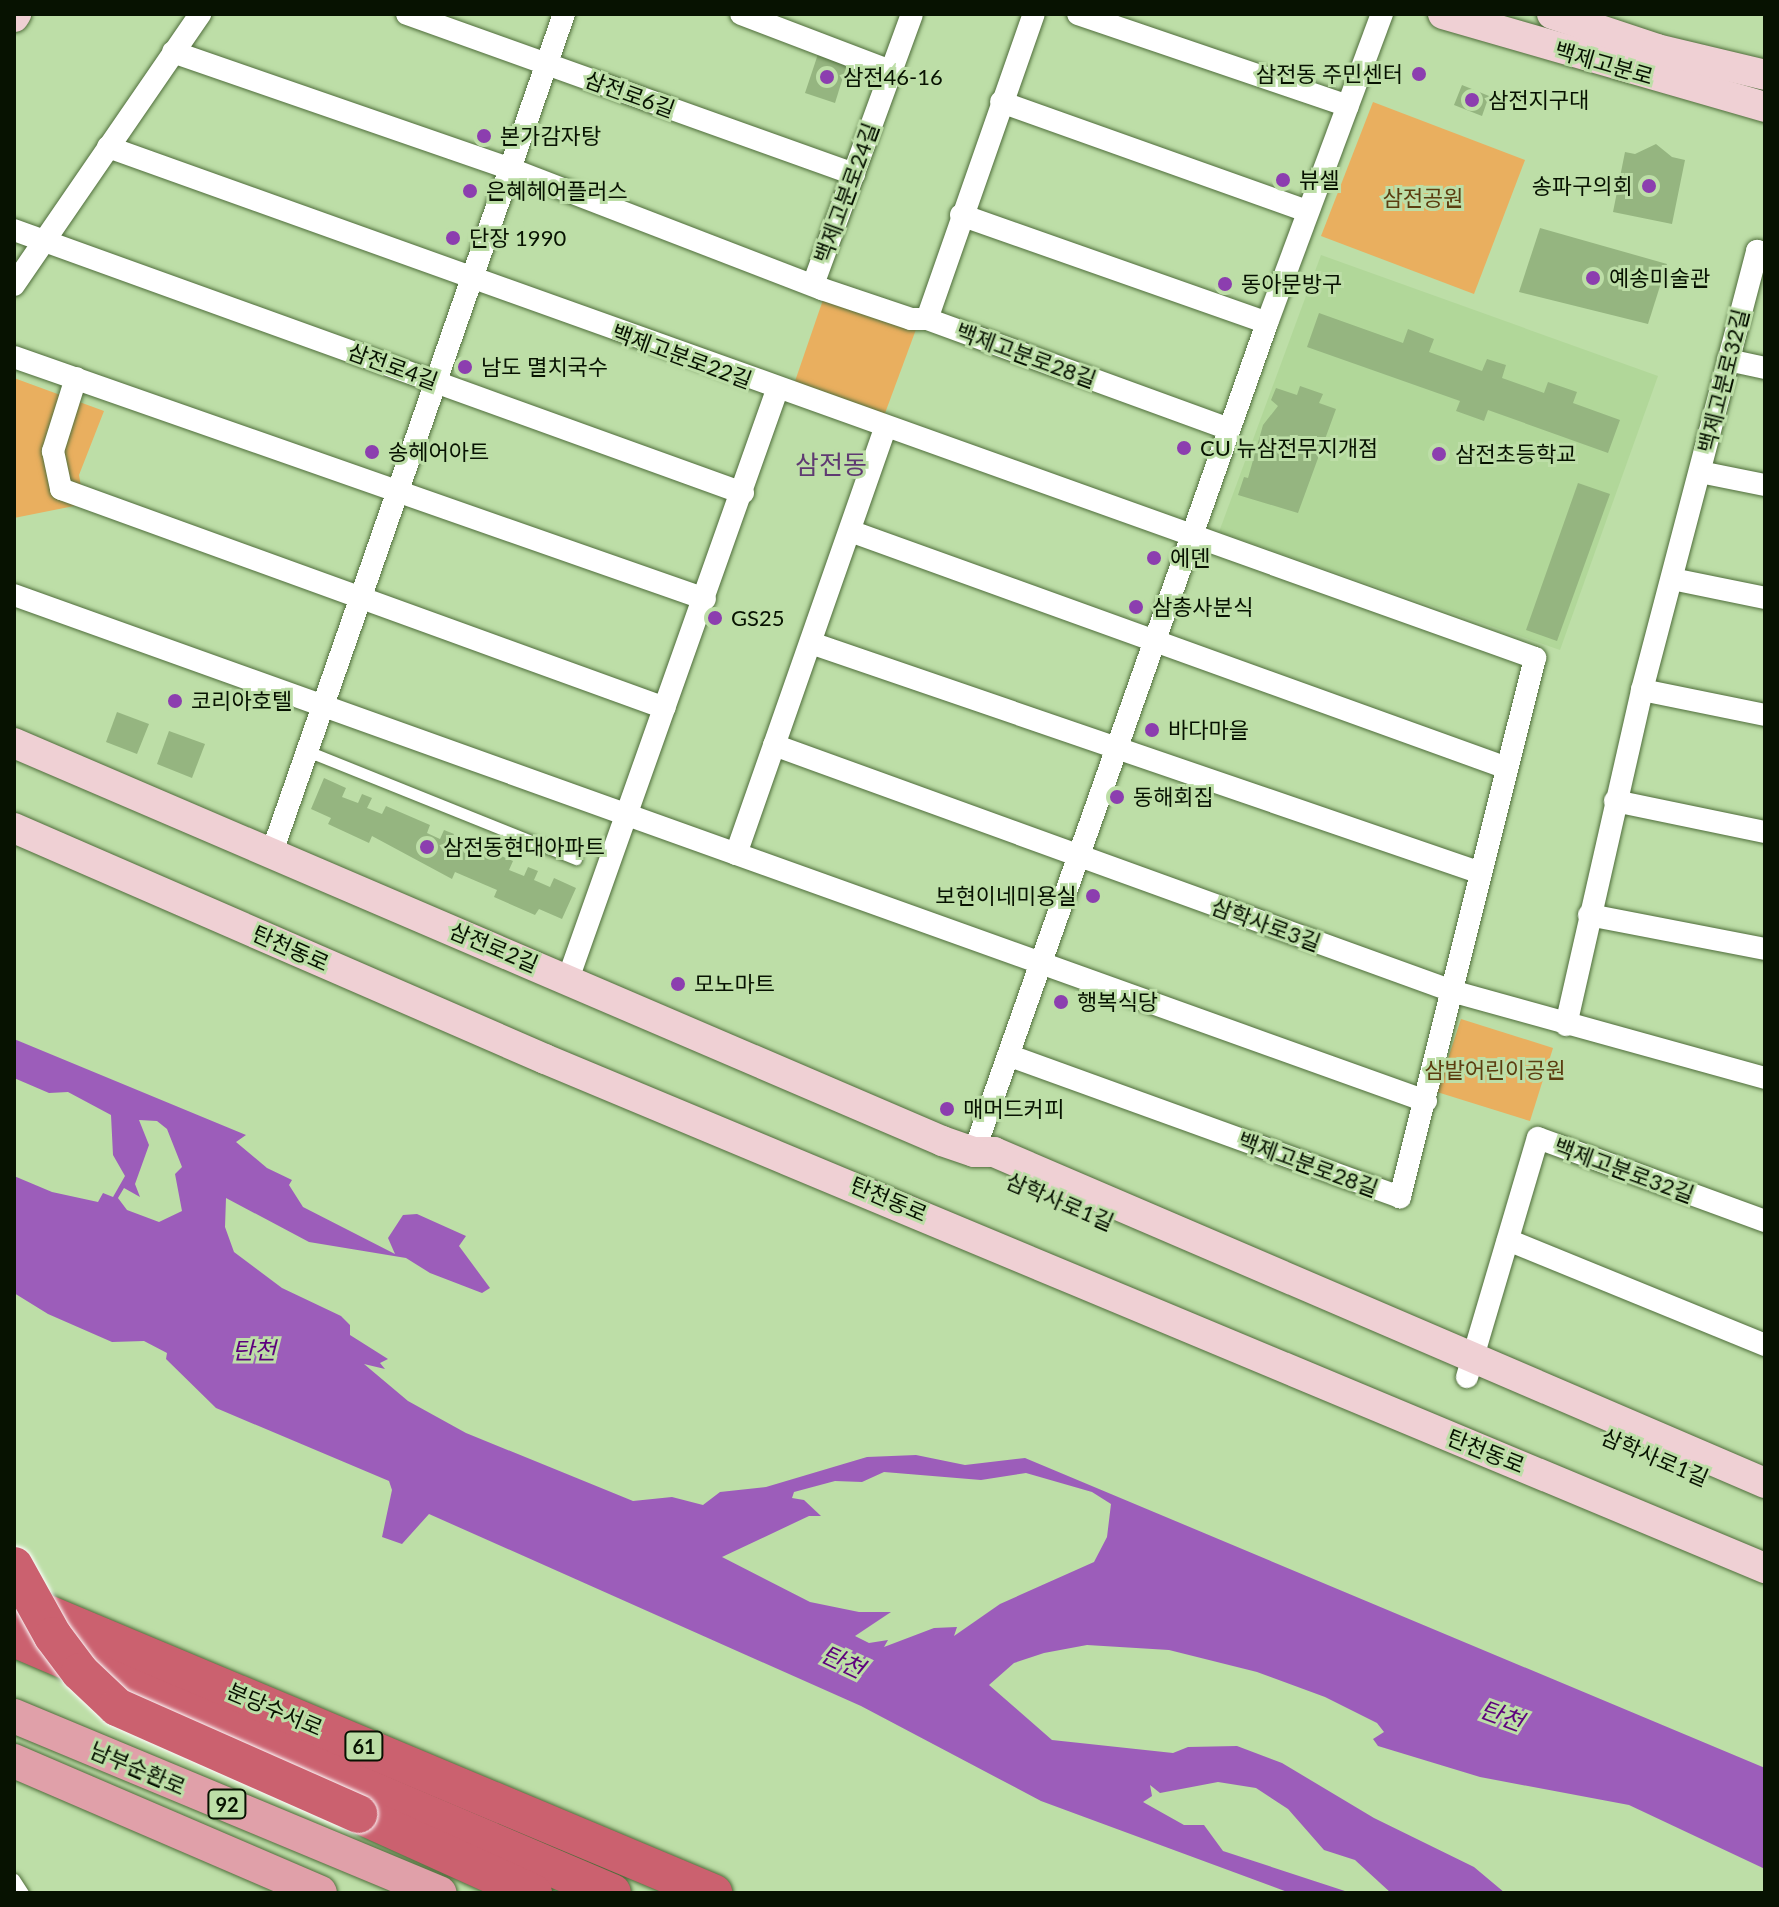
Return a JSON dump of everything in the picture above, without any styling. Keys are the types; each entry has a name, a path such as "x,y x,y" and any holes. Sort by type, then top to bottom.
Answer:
{"highway":[{"path":"14,1566 53,1636 80,1672 117,1707 533,1893"},
{"name":"분당수서로","path":"14,1600 713,1893"},
{"name":"분당수서로","path":"14,1638 612,1893"}],"main road":[{"name":"남부순환로","path":"14,1716 440,1893"},
{"name":"남부순환로","path":"14,1761 317,1892"}],"street":[{"path":"14,285 200,14"},
{"name":"삼전로6길","path":"407,14 854,174"},
{"path":"272,852 564,14"},
{"path":"741,14 890,71"},
{"name":"백제고분로24길","path":"814,282 912,14"},
{"name":"백제고분로28길","path":"1034,14 927,319 1229,429"},
{"path":"1078,14 1348,106"},
{"path":"974,1152 1011,1056 1307,211 1382,14"},
{"name":"백제고분로","path":"1443,14 1765,107"},
{"name":"백제고분로","path":"1552,14 1657,49 1765,75"},
{"path":"173,52 508,168 911,319 927,319"},
{"path":"1001,102 1307,211"},
{"name":"백제고분로22길","path":"108,147 777,390 743,493 568,979"},
{"path":"961,215 1267,323"},
{"name":"삼전로4길","path":"14,230 743,493"},
{"name":"백제고분로32길","path":"1566,1025 1642,690 1757,251 1765,253"},
{"path":"14,357 705,599"},
{"path":"1728,360 1765,368"},
{"path":"76,378 53,451 61,489 665,708"},
{"path":"14,595 323,704 624,817 736,854 1426,1101 1535,658 1193,534 777,390"},
{"path":"736,854 885,429"},
{"name":"백제고분로32길","path":"1700,472 1765,485"},
{"path":"850,531 1507,768"},
{"path":"1672,579 1765,598"},
{"path":"811,643 1481,873"},
{"path":"1642,690 1765,715"},
{"name":"삼학사로3길","path":"774,745 1455,992 1765,1078"},
{"name":"삼전로2길","path":"21,747 974,1152"},
{"path":"1615,801 1765,832"},
{"name":"탄천동로","path":"14,828 545,1059 1765,1568"},
{"path":"1589,915 1765,949"},
{"name":"백제고분로28길","path":"1011,1056 1400,1197 1426,1101"},
{"name":"백제고분로32길","path":"1471,1367 1538,1138 1765,1221"},
{"name":"삼학사로1길","path":"974,1152 994,1152 1471,1367 1765,1504"},
{"path":"1508,1240 1765,1345"},
{"name":"삼학사로1길","path":"1471,1367 1765,1483"}],"lane":[{"path":"307,751 576,859"},
{"path":"14,1879 23,1893"}],"shaded area":[{"name":"삼전초등학교","path":"1321,255 1658,376 1560,650 1219,532"}],"green space":[{"name":"삼전공원","path":"1373,102 1525,160 1474,294 1321,236"},
{"path":"826,291 918,324 884,416 793,387"},
{"path":"14,378 104,411 79,475 84,504 14,518"},
{"name":"삼밭어린이공원","path":"1461,1019 1553,1048 1530,1121 1437,1092"}],"water":[{"name":"탄천","path":"14,1039 246,1135 236,1142 267,1168 292,1180 289,1185 303,1207 395,1254 388,1238 403,1215 417,1214 466,1236 459,1246 490,1288 482,1293 430,1273 406,1258 309,1242 226,1198 225,1227 234,1252 282,1288 341,1316 350,1325 350,1335 388,1359 380,1363 385,1369 364,1364 408,1401 466,1433 633,1501 672,1497 703,1505 720,1492 766,1487 867,1457 916,1455 965,1465 1025,1458 1765,1768 1765,1869 1629,1805 1480,1777 1378,1746 1373,1739 1384,1732 1377,1723 1325,1697 1257,1672 1169,1650 1087,1645 1044,1653 1014,1663 989,1685 1052,1740 1173,1753 1188,1747 1237,1746 1282,1763 1374,1818 1474,1867 1505,1893 1391,1893 1355,1860 1324,1850 1288,1809 1256,1788 1218,1782 1160,1793 1150,1785 1152,1796 1143,1802 1184,1825 1204,1825 1223,1851 1351,1893 1290,1893 1041,1801 861,1706 429,1514 402,1544 382,1537 392,1490 389,1481 216,1408 166,1359 167,1353 144,1341 112,1342 48,1314 14,1293 14,1176 52,1192 98,1202 103,1193 113,1197 125,1176 113,1155 111,1115 68,1092 49,1093 14,1078","holes":["139,1120 157,1121 167,1129 182,1167 175,1174 182,1211 159,1222 127,1210 118,1198 124,1188 140,1197 135,1184 149,1145","884,1472 981,1480 1026,1473 1092,1492 1111,1504 1107,1537 1094,1562 1000,1604 954,1636 957,1627 934,1628 884,1647 888,1640 869,1643 855,1636 891,1612 859,1612 810,1602 722,1557 809,1516 821,1516 804,1500 792,1498 794,1492 835,1481 862,1482"]}],"building":[{"name":"삼전46-16","path":"819,51 848,61 835,103 805,93"},
{"name":"삼전지구대","path":"1462,85 1489,96 1482,116 1454,105"},
{"name":"송파구의회","path":"1656,144 1672,157 1685,160 1672,224 1613,212 1625,152 1635,154"},
{"name":"예송미술관","path":"1540,228 1667,264 1648,324 1519,292"},
{"path":"1319,313 1403,343 1408,329 1434,339 1429,352 1482,371 1487,359 1506,365 1502,378 1544,393 1548,382 1577,392 1573,403 1620,420 1608,453 1488,410 1484,421 1456,411 1460,401 1307,347"},
{"path":"1300,386 1323,394 1319,403 1336,409 1298,513 1238,495 1244,477 1248,478 1263,425 1278,406 1271,400 1276,388 1297,395"},
{"path":"1578,483 1610,494 1557,641 1526,630"},
{"path":"117,712 149,724 137,754 106,742"},
{"path":"169,731 205,744 192,778 157,764"},
{"name":"삼전동현대아파트","path":"324,778 346,788 342,797 358,803 362,794 372,798 367,808 382,814 386,806 430,825 427,833 440,839 444,830 454,834 450,844 465,850 469,842 513,861 509,870 524,876 528,867 538,871 534,880 550,887 554,878 576,888 562,919 539,909 535,915 494,897 497,890 455,872 452,879 372,836 369,843 328,824 331,818 311,809"}],"place":[{"name":"삼전동 주민센터","path":"1419,74"},
{"name":"삼전46-16","path":"827,77"},
{"name":"삼전지구대","path":"1472,100"},
{"name":"본가감자탕","path":"484,136"},
{"name":"뷰셀","path":"1283,180"},
{"name":"송파구의회","path":"1649,186"},
{"name":"은혜헤어플러스","path":"470,191"},
{"name":"단장 1990","path":"453,238"},
{"name":"예송미술관","path":"1593,278"},
{"name":"동아문방구","path":"1225,284"},
{"name":"남도 멸치국수","path":"465,367"},
{"name":"CU 뉴삼전무지개점","path":"1184,448"},
{"name":"송헤어아트","path":"372,452"},
{"name":"삼전초등학교","path":"1439,454"},
{"name":"에덴","path":"1154,558"},
{"name":"삼총사분식","path":"1136,607"},
{"name":"GS25","path":"715,618"},
{"name":"코리아호텔","path":"175,701"},
{"name":"바다마을","path":"1152,730"},
{"name":"동해회집","path":"1117,797"},
{"name":"삼전동현대아파트","path":"427,847"},
{"name":"보현이네미용실","path":"1093,896"},
{"name":"모노마트","path":"678,984"},
{"name":"행복식당","path":"1061,1002"},
{"name":"매머드커피","path":"947,1109"}],"district":[{"name":"삼전동","path":"831,465"}]}
